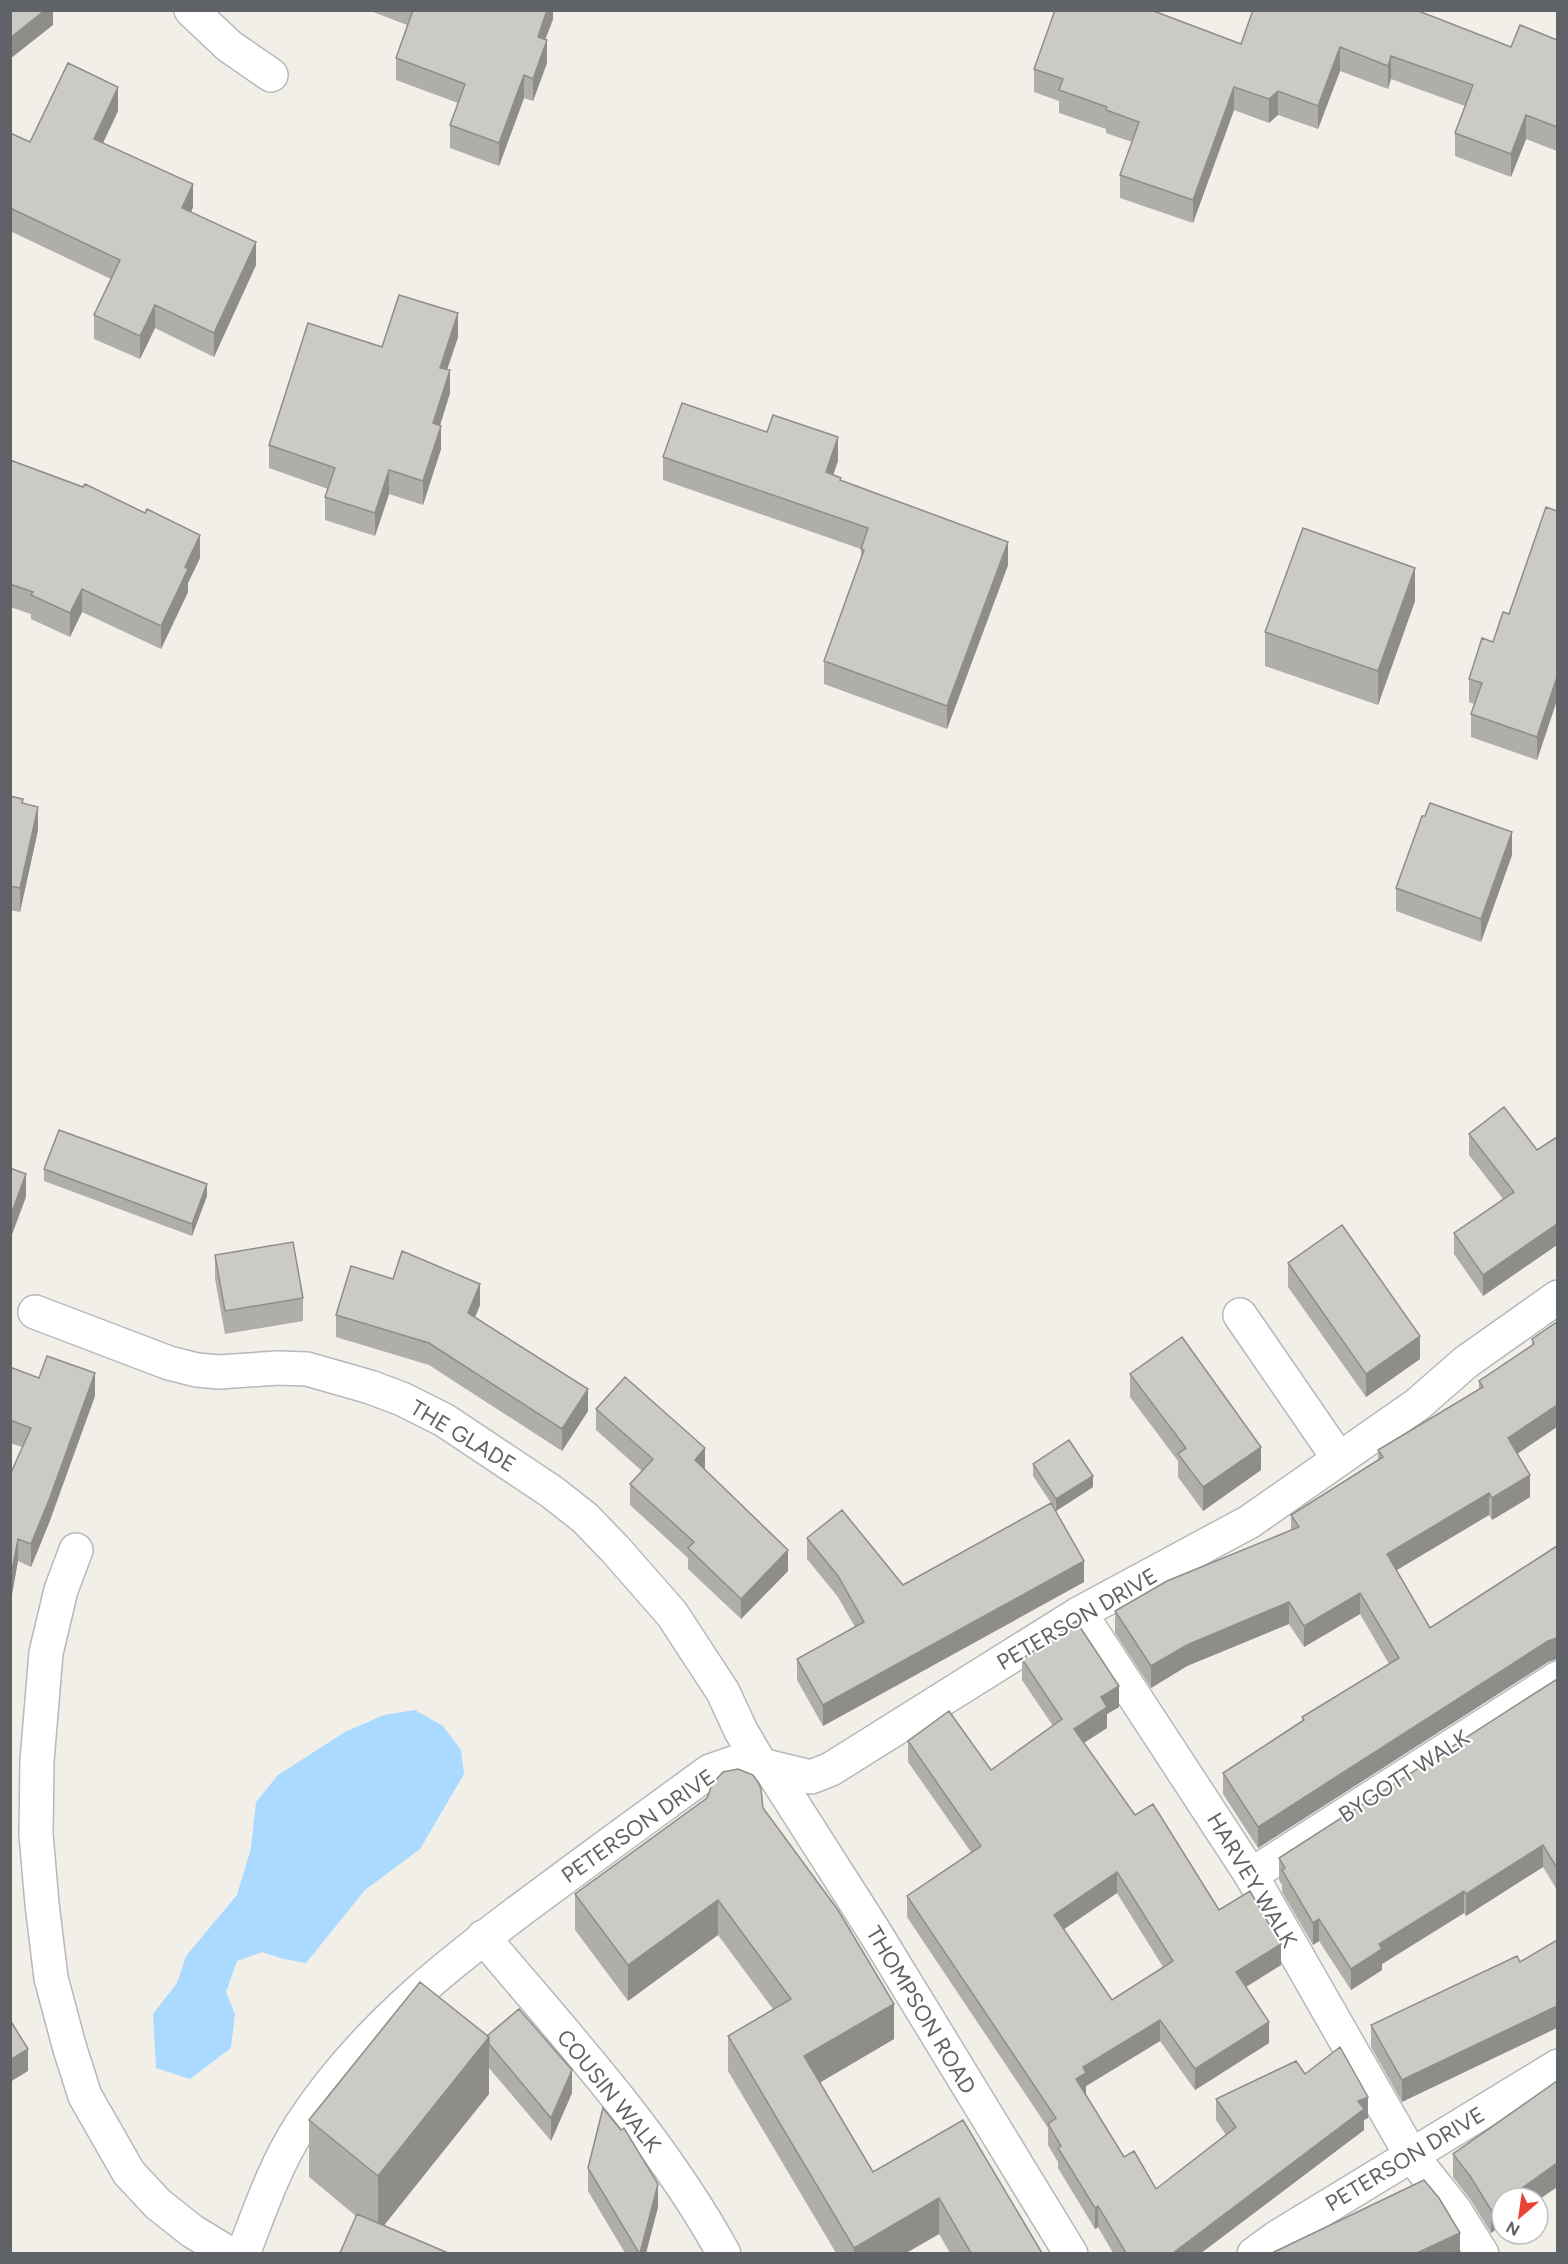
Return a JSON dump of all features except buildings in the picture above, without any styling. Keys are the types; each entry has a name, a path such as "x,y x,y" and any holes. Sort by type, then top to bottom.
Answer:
{"street":[{"path":"191,10 229,46 271,75"},
{"name":"PETERSON DRIVE","path":"243,2253 276,2169 300,2126 330,2084 385,2021 483,1937 710,1771 733,1763 811,1776 831,1769 1080,1613 1249,1522 1418,1404 1466,1362 1557,1297"},
{"name":"THE GLADE","path":"35,1312 159,1360 197,1370 219,1372 278,1368 307,1369 337,1376 402,1399 453,1425 552,1492 585,1518 615,1549 672,1614 723,1692 741,1731 766,1767"},
{"path":"1240,1315 1340,1459"},
{"path":"76,1550 61,1590 24,1760 36,1834 51,1978 85,2096 129,2173 158,2204 192,2231 230,2253"},
{"name":"HARVEY WALK","path":"1080,1613 1251,1875 1411,2155 1454,2209 1482,2253"},
{"name":"BYGOTT WALK","path":"1251,1875 1557,1678"},
{"name":"THOMPSON ROAD","path":"766,1767 874,1931 1071,2253"},
{"name":"COUSIN WALK","path":"483,1937 650,2140 724,2253"},
{"name":"PETERSON DRIVE","path":"1254,2253 1557,2066"}],"water":[{"path":"415,1710 443,1726 461,1750 464,1774 420,1849 365,1890 306,1963 262,1952 237,1961 226,1992 235,2014 231,2048 190,2079 156,2068 153,2014 177,1983 186,1956 237,1895 251,1848 256,1802 278,1775 345,1732 384,1715"}]}
